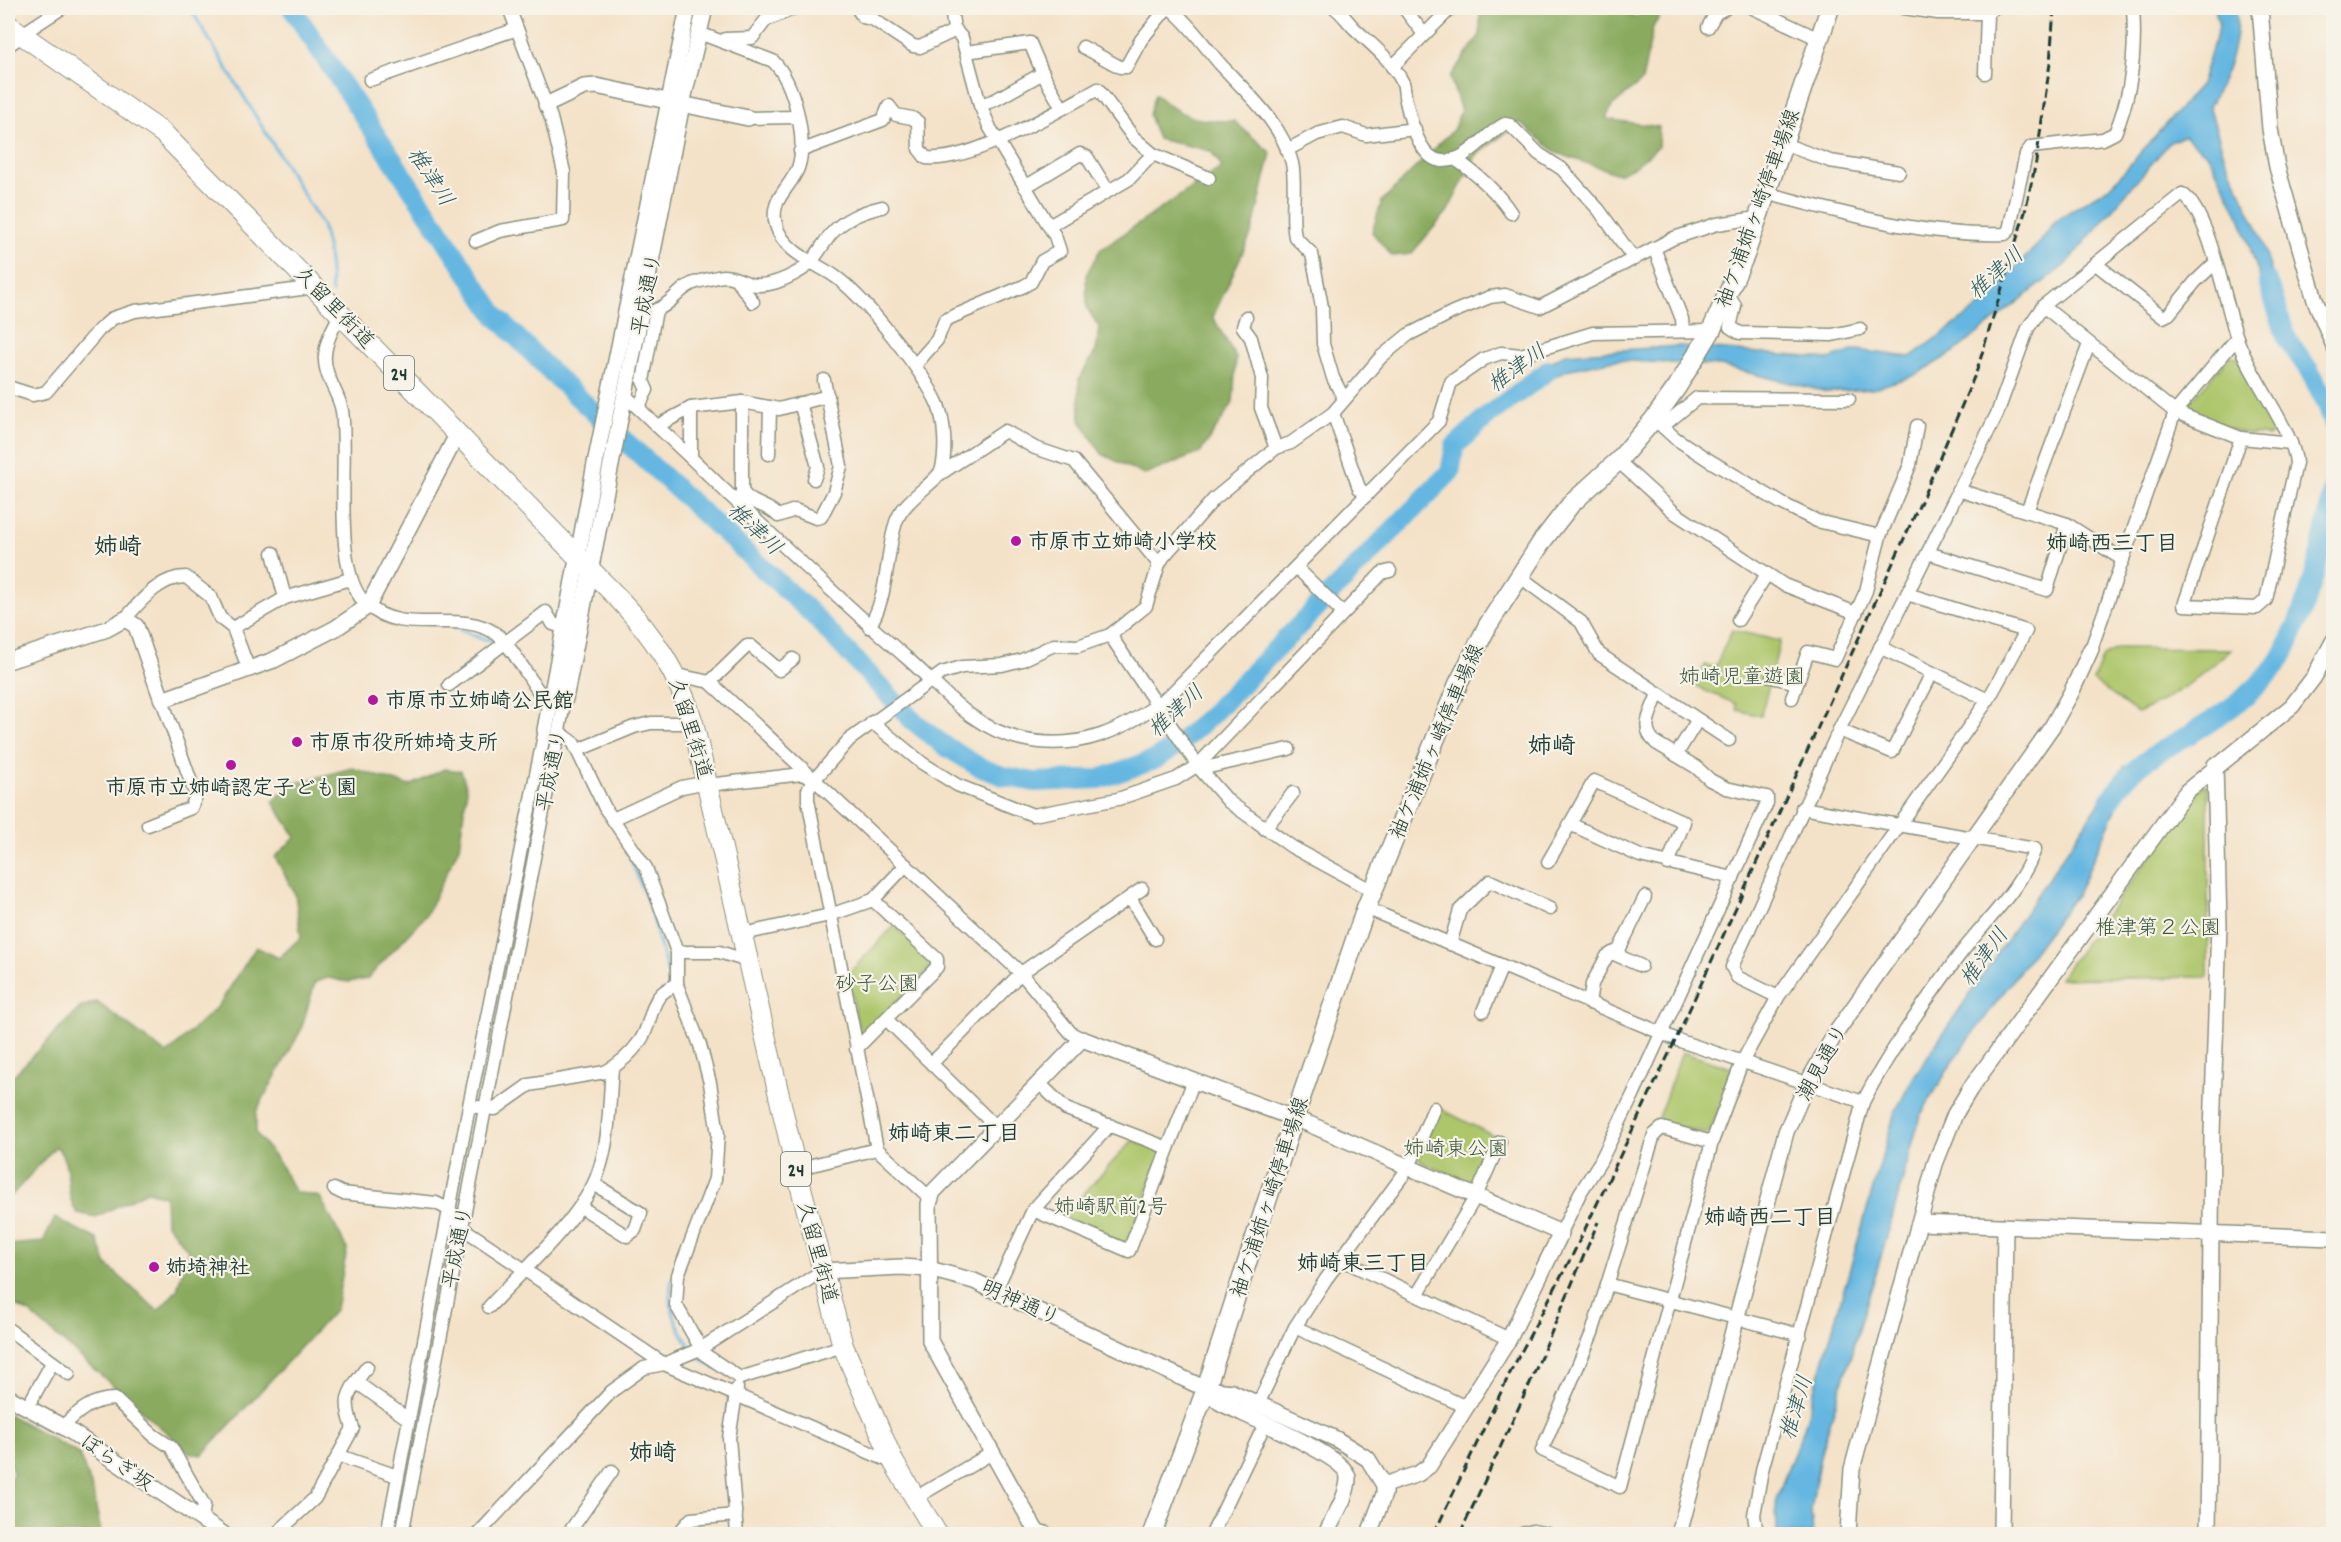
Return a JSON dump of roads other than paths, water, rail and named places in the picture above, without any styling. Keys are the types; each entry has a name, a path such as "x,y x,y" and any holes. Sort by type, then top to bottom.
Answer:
{"main road":[{"name":"袖ケ浦姉ヶ崎停車場線","path":"1152,1534 1206,1389 1366,908 1463,673 1519,576 1571,504 1659,423 1669,399 1711,331 1728,295 1757,218 1830,8"},
{"name":"久留里街道","path":"12,34 163,133 644,625 677,675 693,723 708,783 796,1169 843,1346 894,1463 937,1534"}],"street":[{"path":"12,34 62,8"},
{"path":"476,241 500,231 563,220 564,171 546,105 509,8"},
{"name":"平成通り","path":"387,1534 469,1106 552,731 565,699 585,565 595,464 675,102 699,33 705,8"},
{"path":"719,41 752,38 766,20 795,8"},
{"path":"857,8 863,16 874,20 913,46 920,47 956,30"},
{"path":"915,365 937,340 945,320 1031,282 1042,261 1060,250 1049,226 997,141 980,105 962,38 956,30 951,8"},
{"path":"1083,47 1126,68 1141,40 1168,8 1189,23 1221,65 1255,101 1287,150 1294,173 1295,237 1312,254 1322,307 1323,344 1333,378 1344,399"},
{"path":"1335,8 1354,28 1375,44 1404,85 1405,99 1425,152 1433,159 1442,161 1455,159 1476,147 1497,128 1505,124 1510,125 1539,154 1562,169 1599,210 1634,259"},
{"path":"1404,8 1423,33"},
{"path":"1392,67 1423,33 1451,8"},
{"path":"1708,27 1716,13 1726,8"},
{"path":"1753,8 1819,39"},
{"path":"1904,8 1938,13 1991,10 1985,73"},
{"path":"1765,193 1901,225 1973,235 2005,234 2009,230 2026,154 2031,147 2103,139 2115,133 2129,88 2134,56 2133,8"},
{"path":"2260,8 2270,129 2277,167 2315,300 2334,345"},
{"name":"平成通り","path":"402,1534 484,1108 552,731 549,706 563,627 585,565 630,402 675,102 685,9"},
{"path":"370,80 517,29"},
{"path":"699,33 773,61 789,81 800,151 798,168 776,201 776,226 787,243 851,291 915,365 941,414 942,466 940,474"},
{"path":"966,52 1030,44 1062,108"},
{"path":"980,105 995,100 1043,74"},
{"path":"546,105 584,87 596,86 748,118 796,117"},
{"path":"800,151 883,120 889,106 896,115 912,118 918,122 919,149 926,158 938,159 959,155 997,141 1098,89 1133,136 1153,154 1209,178"},
{"path":"1287,150 1317,134 1343,127 1366,135 1416,129"},
{"path":"1781,144 1830,161 1899,172"},
{"path":"1025,187 1080,154 1087,157 1108,191"},
{"path":"1049,226 1129,179 1153,154"},
{"path":"1455,159 1486,182 1511,213"},
{"path":"1778,997 1737,977 1732,967 1839,730 1997,414 2028,328 2043,306 2182,194 2189,198 2201,216 2237,338 2251,372 2291,443 2296,463 2266,600 2257,608 2184,605 2241,438"},
{"path":"882,207 854,214 831,234 811,263 801,271 772,284 753,284 726,276 690,284 664,307 656,310 642,381 647,390 630,402 869,627 980,723 1011,736 1046,743 1084,741 1106,735 1136,720 1157,705 1439,421 1451,382 1484,359 1501,352 1521,355 1593,333 1711,331"},
{"path":"930,1198 877,1149 808,800 808,790 814,780 849,740 930,681 962,667 1002,665 1022,660 1054,645 1078,646 1110,635 1146,606 1159,564 1214,499 1276,448 1291,443 1334,414 1344,399 1392,346 1408,334 1490,297 1505,295 1540,307 1674,238 1717,224 1757,218"},
{"path":"1654,248 1682,319 1683,331"},
{"path":"2096,264 2163,316 2169,314 2195,282 2215,263"},
{"path":"736,279 753,302"},
{"path":"8,387 33,395 45,392 99,330 113,318 135,311 316,287"},
{"path":"1728,295 1735,306 1730,327 1740,333 1832,335 1860,329"},
{"path":"2043,306 2175,412 2241,438 2291,443"},
{"path":"341,313 329,336 324,356 328,375 342,409 346,547 350,579 368,606 379,614 397,620 482,626 496,633 549,706"},
{"path":"1246,317 1243,327 1251,338 1262,378 1261,408 1276,448"},
{"path":"2091,649 2175,412 2237,338"},
{"path":"2026,511 2089,344"},
{"path":"770,533 778,516 795,510 816,518 821,517 834,492 841,466 824,380"},
{"path":"657,426 691,408 742,402 779,409 828,396"},
{"path":"1849,399 1697,398 1659,423 1707,459 1817,521 1880,536"},
{"path":"742,402 742,490 748,499 774,510 778,516"},
{"path":"800,403 819,467 814,478"},
{"path":"769,454 770,407"},
{"path":"691,408 691,458"},
{"path":"1334,414 1359,488 1367,495"},
{"path":"1792,698 1808,652 1835,659 1856,613 1876,560 1880,536 1910,465 1917,426"},
{"path":"869,627 880,605 896,521 913,496 940,474 1005,431 1035,448 1074,461 1159,564"},
{"path":"162,700 274,660 336,628 368,606 458,435"},
{"path":"1618,461 1675,513 1784,585 1856,613"},
{"path":"1958,490 2067,524 2123,560"},
{"path":"1928,553 2047,590 2067,524"},
{"path":"273,553 285,598"},
{"path":"1296,567 1342,612"},
{"path":"1199,767 1342,612 1382,573 1390,571"},
{"path":"1738,620 1767,574"},
{"path":"1519,576 1581,622 1599,654 1689,712 1697,721 1729,740"},
{"path":"8,661 107,629 125,619 146,595 160,585 186,578 211,597 220,618 232,628 249,670"},
{"path":"232,628 285,598 350,579"},
{"path":"1712,1142 1662,1128 1658,1130 1577,1374 1542,1450 1620,1487 1712,1142 1742,1062 1778,997 1988,700 2026,631 1907,594"},
{"path":"449,685 546,612 553,624 563,627"},
{"path":"125,619 136,626 196,796 191,808 148,825"},
{"path":"1110,635 1199,767 1229,802 1292,847 1373,891"},
{"path":"1848,1534 1852,1469 1935,1164 1955,1114 1970,1089 2187,791 2215,765 2266,729 2292,706 2314,677 2334,640"},
{"path":"710,682 747,646 751,646 779,670 793,659"},
{"path":"1880,647 1988,700"},
{"name":"潮見通り","path":"1679,1534 1786,1132 1807,1084 1835,1034 2053,725 2091,649"},
{"path":"1839,730 1892,752 1932,673"},
{"path":"677,675 710,682 1021,973 1071,1033 1295,1118 1561,1233"},
{"path":"1773,677 1797,683"},
{"path":"1369,1534 1381,1507 1384,1485 1424,1471 1509,1339 1580,1193 1600,1162 1767,803 1767,797 1726,788 1710,780 1676,754 1656,743 1648,732 1649,714 1658,693"},
{"path":"1676,754 1697,721"},
{"path":"872,722 922,763 957,785 1033,815 1118,799 1176,779 1199,767 1289,749"},
{"path":"578,750 633,726 651,723 693,723"},
{"path":"552,731 573,742 613,819 646,868 677,952 677,985 700,1045 710,1083 718,1134 715,1179 684,1256 675,1292 676,1305 700,1349 740,1378"},
{"path":"2208,1534 2212,1134 2219,925 2215,765"},
{"path":"613,819 682,787 802,774 814,780"},
{"path":"1548,855 1570,824 1594,781 1684,822 1668,864"},
{"path":"1265,829 1293,793"},
{"path":"1757,1534 1754,1515 1756,1495 1863,1102 1890,1055 1959,956 2008,896 2035,849 1803,808"},
{"path":"1570,824 1640,856 1732,878"},
{"path":"743,934 830,915 873,900 906,865"},
{"path":"1449,944 1460,910 1490,880 1550,909"},
{"path":"932,1063 1021,973 1142,889"},
{"path":"1589,1003 1592,984 1607,956 1619,950 1645,897"},
{"path":"1130,898 1155,939"},
{"path":"856,1049 937,967 938,959 873,900"},
{"path":"1366,908 1684,1042 1863,1102"},
{"path":"677,952 719,952 748,961"},
{"path":"1612,953 1641,966"},
{"path":"1483,1011 1502,966"},
{"path":"469,1106 495,1109 529,1085 596,1074 612,1068 640,1042 657,996 677,985"},
{"path":"886,1019 996,1127"},
{"path":"1045,1534 1036,1531 930,1341 928,1269 930,1198 933,1192 1082,1039"},
{"path":"489,1307 581,1207 594,1184 599,1172 608,1115 612,1068"},
{"path":"1033,1210 1129,1251 1194,1080"},
{"path":"1040,1083 1066,1109 1168,1148"},
{"path":"1258,1404 1295,1327 1340,1259 1409,1167 1434,1108"},
{"path":"996,1289 1033,1210 1110,1125"},
{"path":"1416,1295 1476,1196 1500,1142"},
{"path":"796,1169 877,1149"},
{"path":"581,1207 627,1236 635,1230 641,1213 594,1184"},
{"path":"334,1189 342,1193 436,1203 450,1210 461,1227 664,1364 894,1463"},
{"path":"1919,1223 2334,1238"},
{"path":"2001,1534 2005,1227"},
{"path":"1340,1259 1509,1339"},
{"name":"明神通り","path":"822,1271 901,1267 928,1269 996,1289 1206,1389 1232,1392 1361,1453 1374,1465 1384,1485"},
{"path":"480,1534 612,1391 644,1368 664,1364 700,1349 822,1271"},
{"path":"1607,1284 1800,1335"},
{"path":"1295,1327 1466,1407"},
{"path":"8,1329 69,1374"},
{"path":"740,1378 843,1346"},
{"path":"28,1406 52,1363"},
{"path":"276,1534 315,1498 340,1456 353,1428 346,1402 367,1367"},
{"path":"736,1534 729,1438 740,1378"},
{"path":"356,1382 408,1419"},
{"name":"明神通り","path":"1206,1389 1219,1402 1328,1455 1345,1469 1348,1477 1346,1488 1326,1534"},
{"name":"ぼらぎ坂","path":"8,1397 63,1426 224,1534"},
{"path":"63,1426 80,1410 101,1399 115,1399 153,1435 171,1447 204,1505 202,1520"},
{"path":"1212,1534 1264,1424"},
{"path":"915,1498 992,1453"},
{"path":"340,1456 397,1476"},
{"path":"570,1534 612,1472"},
{"path":"678,1534 691,1519 736,1515"},
{"path":"1522,1534 1533,1531 1548,1534"}],"water":[{"path":"2215,8 2236,8 2237,20 2234,46 2221,83 2209,106 2225,158 2261,236 2280,302 2271,312 2241,220 2209,156 2184,136 2170,142 2065,265 1954,352 1916,375 1872,389 1827,392 1721,366 1615,360 1566,370 1531,390 1523,377 1565,354 1679,346 1829,359 1856,350 1910,357 1979,307 2041,241 2056,220 2112,185 2201,84 2219,26"},
{"path":"2125,765 2119,803 2078,892 1953,1061 1920,1116 1887,1237 1820,1456 1811,1510 1813,1534 1777,1534 1776,1499 1804,1428 1895,1112 1913,1078"}],"waterway":[{"path":"190,8 322,225 328,251 332,293"},
{"name":"椎津川","path":"292,8 496,316 557,378 810,612 911,719 942,744 979,767 1003,776 1035,782 1099,779 1154,760 1176,746 1208,718 1450,472 1455,446 1491,413 1549,370"},
{"name":"椎津川","path":"2268,282 2287,339 2309,370 2327,404 2334,425"},
{"name":"椎津川","path":"2110,801 2119,787 2140,765 2236,704 2255,688 2280,660 2302,613 2314,577 2334,485"},
{"path":"454,627 482,639 496,640"},
{"path":"628,852 649,905 671,985"},
{"path":"672,1279 670,1298 674,1315 691,1348"},
{"path":"694,1354 716,1369"},
{"path":"727,1416 729,1396"}],"railway":[{"path":"1434,1534 1510,1373 1573,1254 1676,1039 1923,497 1977,370 2025,212 2036,162 2050,63 2054,8"},
{"path":"1460,1534 1530,1383 1598,1222"}],"place":[{"name":"市原市立姉崎小学校","path":"1016,541"},
{"name":"市原市立姉崎公民館","path":"373,700"},
{"name":"市原市役所姉埼支所","path":"297,742"},
{"name":"市原市立姉崎認定子ども園","path":"231,765"},
{"name":"姉埼神社","path":"154,1267"}],"district":[{"name":"姉崎西三丁目","path":"2112,542"},
{"name":"姉崎","path":"118,546"},
{"name":"姉崎","path":"1552,745"},
{"name":"姉崎東二丁目","path":"954,1132"},
{"name":"姉崎西二丁目","path":"1770,1216"},
{"name":"姉崎東三丁目","path":"1363,1262"},
{"name":"姉崎","path":"653,1452"}],"park label":[{"name":"姉崎児童遊園","path":"1742,676"},
{"name":"椎津第２公園","path":"2158,927"},
{"name":"砂子公園","path":"877,983"},
{"name":"姉崎東公園","path":"1456,1148"},
{"name":"姉崎駅前2号","path":"1111,1206"}]}
